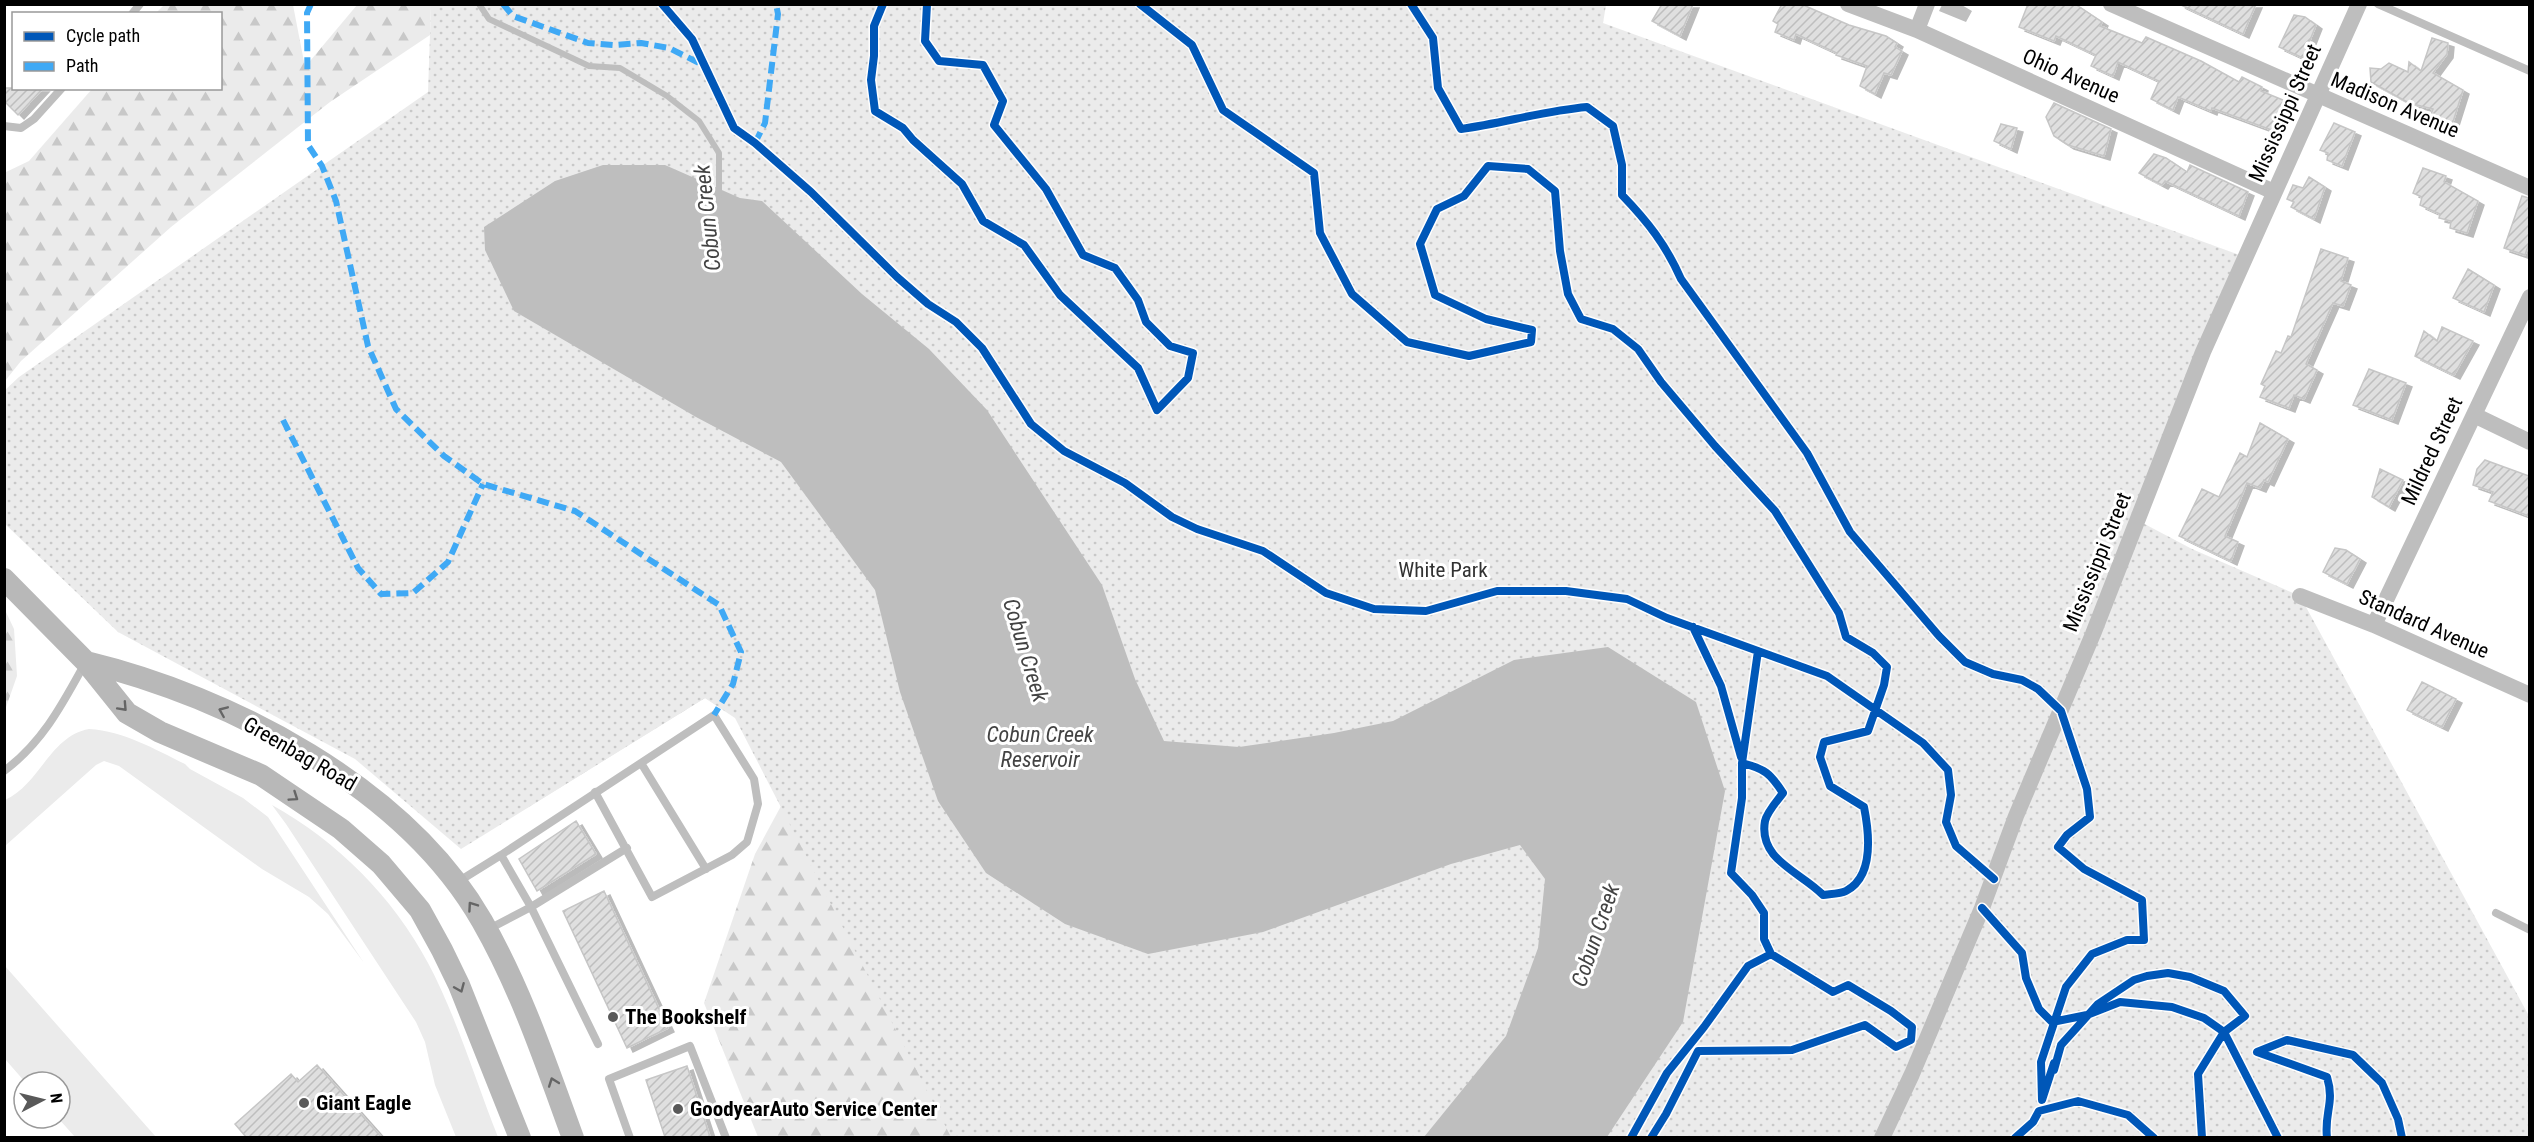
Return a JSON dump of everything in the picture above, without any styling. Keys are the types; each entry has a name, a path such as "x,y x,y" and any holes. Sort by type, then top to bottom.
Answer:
{"main road":[{"name":"Greenbag Road","path":"4,579 86,662 127,713 160,732 261,775 341,829 381,864 420,910 442,950 459,985 520,1137"},
{"name":"Greenbag Road","path":"86,662 134,674 247,721 295,745 344,776 396,818 428,850 456,883 487,930 507,969 540,1045 573,1137"}],"street":[{"name":"Ohio Avenue","path":"1848,4 1917,30 2274,192"},
{"path":"1917,30 1927,4"},
{"name":"Madison Avenue","path":"2111,4 2529,188"},
{"name":"Mississippi Street","path":"1882,1137 1912,1074 1971,934 2016,816 2093,634 2203,352 2359,4"},
{"name":"Mildred Street","path":"2374,625 2529,297"},
{"path":"2474,415 2529,442"},
{"name":"Standard Avenue","path":"2300,596 2374,625 2529,695"}],"lane":[{"path":"2378,4 2529,71"},
{"path":"4,126 21,128 34,119 60,90"},
{"path":"4,771 22,758 50,725 86,662"},
{"path":"456,883 501,855 595,792 714,715 754,779 758,804 747,842 732,855 652,897 595,792"},
{"path":"641,763 706,869"},
{"path":"487,930 531,907 627,848"},
{"path":"501,855 531,907 597,1044"},
{"path":"2496,913 2529,930"},
{"path":"630,1137 609,1079 690,1046 726,1137"}],"path":[{"path":"1758,651 1742,763 1743,798 1731,873 1752,895 1764,913 1764,939 1771,954"}],"green space":[{"path":"164,5 293,5 305,67 357,5 431,5 430,35 330,102 171,227 21,361 5,381 4,173 29,161 91,90 222,90 222,12 157,12"},
{"name":"White Park","path":"431,5 1606,5 1603,23 2245,257 2137,520 2192,549 2300,596 2529,1016 2529,1137 951,1137 735,718 705,698 461,849 355,759 118,632 5,524 4,391 19,377 428,92"},
{"path":"311,231 786,720 1007,1137 758,1137 704,1003 755,854 781,806 736,718 705,698 527,808"},
{"path":"5,610 14,629 17,676 5,710"},
{"path":"89,729 127,737 162,752 243,798 268,817 364,963 328,914 309,897 262,869 119,766 104,761 96,765 5,846 5,800 27,783 64,741 76,733"},
{"path":"272,805 296,819 341,853 380,893 414,939 448,1004 498,1137 456,1137 435,1085 425,1042 416,1022"},
{"path":"5,966 156,1137 75,1137 69,1130 72,1130 72,1070 15,1070 5,1059"}],"water":[{"path":"1960,4 1972,11 1966,22 1939,11 1942,5"},
{"name":"Cobun Creek Reservoir","path":"603,165 665,165 740,198 762,201 862,294 929,349 987,410 1102,585 1135,679 1164,741 1239,747 1334,733 1393,721 1514,660 1608,647 1696,702 1725,791 1683,1022 1607,1137 1424,1137 1506,1036 1538,948 1545,879 1520,845 1451,864 1263,932 1148,954 1065,924 986,873 938,801 900,692 875,590 781,462 696,417 514,311 485,250 484,227 555,181"}],"building":[{"path":"1662,4 1693,4 1680,36 1652,21"},
{"path":"1782,4 1801,4 1849,25 1886,36 1897,43 1895,47 1902,51 1891,75 1884,73 1875,94 1860,86 1867,66 1836,55 1837,53 1796,34 1794,40 1775,32 1778,24 1773,21"},
{"path":"2028,4 2075,4 2102,22 2100,26 2142,43 2146,37 2201,61 2239,82 2242,77 2262,87 2261,91 2290,103 2277,132 2212,108 2211,111 2178,97 2173,110 2151,99 2159,81 2118,62 2113,76 2091,66 2096,55 2056,36 2054,41 2019,27"},
{"path":"2179,4 2256,4 2243,34"},
{"path":"2294,15 2305,17 2316,25 2303,58 2279,47"},
{"path":"2432,38 2448,43 2447,54 2433,73 2463,90 2452,125 2431,114 2433,109 2409,103 2371,82 2370,68 2381,69 2389,63 2408,72 2409,62 2421,71"},
{"path":"4,88 41,90 18,115 4,101"},
{"path":"2054,103 2111,129 2104,156 2068,145 2054,136 2046,117"},
{"path":"2334,123 2355,132 2342,166 2327,160 2328,153 2320,150"},
{"path":"2001,124 2017,128 2011,149 1994,141"},
{"path":"2154,154 2166,158 2187,172 2190,165 2248,192 2239,216 2165,181 2162,185 2139,173"},
{"path":"2423,168 2446,176 2444,182 2478,201 2467,233 2450,228 2451,221 2439,218 2440,214 2420,205 2422,197 2413,193"},
{"path":"2309,177 2325,187 2314,219 2291,207 2294,202 2287,199 2293,185 2303,188"},
{"path":"2522,196 2529,198 2529,243 2525,255 2504,248"},
{"path":"2321,249 2348,258 2341,281 2351,285 2343,306 2333,303 2306,364 2317,370 2304,399 2294,395 2289,408 2260,397 2265,386 2261,384 2276,351 2281,353 2288,336 2291,337"},
{"path":"2468,269 2494,285 2484,312 2453,298"},
{"path":"2442,327 2473,341 2454,375 2415,356 2424,331 2437,341"},
{"path":"2369,369 2406,383 2392,420 2353,405"},
{"path":"2260,423 2288,439 2268,482 2264,480 2260,488 2247,483 2225,536 2238,542 2231,561 2179,536 2202,489 2219,497 2240,453 2247,457"},
{"path":"2485,460 2529,476 2529,516 2489,501 2493,492 2473,485 2477,469"},
{"path":"2380,469 2403,480 2389,507 2372,497"},
{"path":"2335,548 2346,550 2360,559 2347,584 2323,572"},
{"path":"2422,682 2456,699 2442,727 2407,710"},
{"path":"576,821 596,854 537,891 519,859"},
{"path":"604,891 668,1028 627,1048 563,911"},
{"name":"Giant Eagle","path":"317,1065 381,1137 246,1137 235,1124 291,1074 298,1082"},
{"name":"GoodyearAuto Service Center","path":"687,1066 710,1137 665,1137 646,1080"}],"waterway":[{"name":"Cobun Creek","path":"479,4 489,19 589,66 620,68 667,96 699,121 719,153 719,195"}],"marked path":[{"path":"311,4 307,13 308,145 322,166 336,201 368,346 396,409 444,456 483,484 575,511 719,605 741,652 733,684 714,715"},
{"path":"503,4 513,16 588,43 614,45 641,43 669,48 705,66"},
{"path":"755,143 765,123 778,14 776,4"},
{"path":"283,420 358,568 381,594 413,593 448,562 483,484"}],"cycle path":[{"path":"662,4 692,39 734,128 755,143 811,192 897,277 928,304 956,322 982,348 1031,424 1064,451 1125,483 1172,517 1197,529 1263,551 1326,593 1374,609 1426,611 1497,591 1566,591 1627,599 1667,618 1827,676 1923,743 1948,770 1951,795 1946,822 1956,846 1994,879"},
{"path":"883,4 874,26 871,80 875,111 903,128 913,140 962,184 983,221 1024,245 1060,295 1138,368 1157,410 1188,378 1193,353 1170,346 1146,322 1138,300 1115,268 1083,255 1046,189 994,125 1003,101 983,65 939,61 925,41 927,4"},
{"path":"1140,4 1192,45 1223,110 1314,173 1320,233 1352,294 1407,342 1469,356 1531,342 1532,330 1486,319 1435,295 1420,244 1437,209 1464,196 1488,166 1528,169 1555,191 1560,251 1568,294 1581,319 1613,329 1638,349 1661,382 1715,446 1775,511 1839,613 1846,637 1873,653 1887,667 1884,685 1868,731 1824,742 1820,757 1830,786 1864,807 1868,841 1866,864 1862,875 1846,891 1823,895 1774,855 1768,846 1765,821 1783,793 1766,773 1742,763"},
{"path":"1411,4 1433,38 1438,88 1461,129 1587,107 1613,126 1622,165 1622,195 1656,234 1681,279 1807,453 1850,532 1939,636 1965,662 1993,674 2022,680 2038,689 2061,711 2087,789 2090,817 2067,835 2058,847 2084,869 2142,900 2144,940 2127,940 2092,954 2066,987 2041,1062 2042,1100 2061,1045 2098,1004 2134,980 2147,976 2168,973 2190,977 2224,991 2245,1016 2224,1032 2198,1074 2202,1138"},
{"path":"1693,627 1721,686 1741,757"},
{"path":"1758,651 1742,763 1742,798 1731,873 1752,895 1764,913 1764,939 1771,954"},
{"path":"1982,908 2022,953 2026,978 2039,1009 2052,1022 2087,1015 2120,1002 2172,1007 2204,1018 2224,1032 2278,1138"},
{"path":"1631,1138 1667,1073 1748,966 1771,954"},
{"path":"1651,1138 1698,1051 1792,1050 1865,1025 1896,1047 1911,1040 1912,1027 1891,1011 1848,985 1833,992 1771,954"},
{"path":"2327,1138 2330,1101 2327,1077 2257,1052 2287,1040 2353,1055 2382,1083 2398,1119 2402,1138"},
{"path":"2015,1138 2033,1122 2039,1111 2078,1101 2128,1115 2154,1138"}],"place":[{"name":"The Bookshelf","path":"613,1017"},
{"name":"Giant Eagle","path":"304,1103"},
{"name":"GoodyearAuto Service Center","path":"678,1109"}]}
